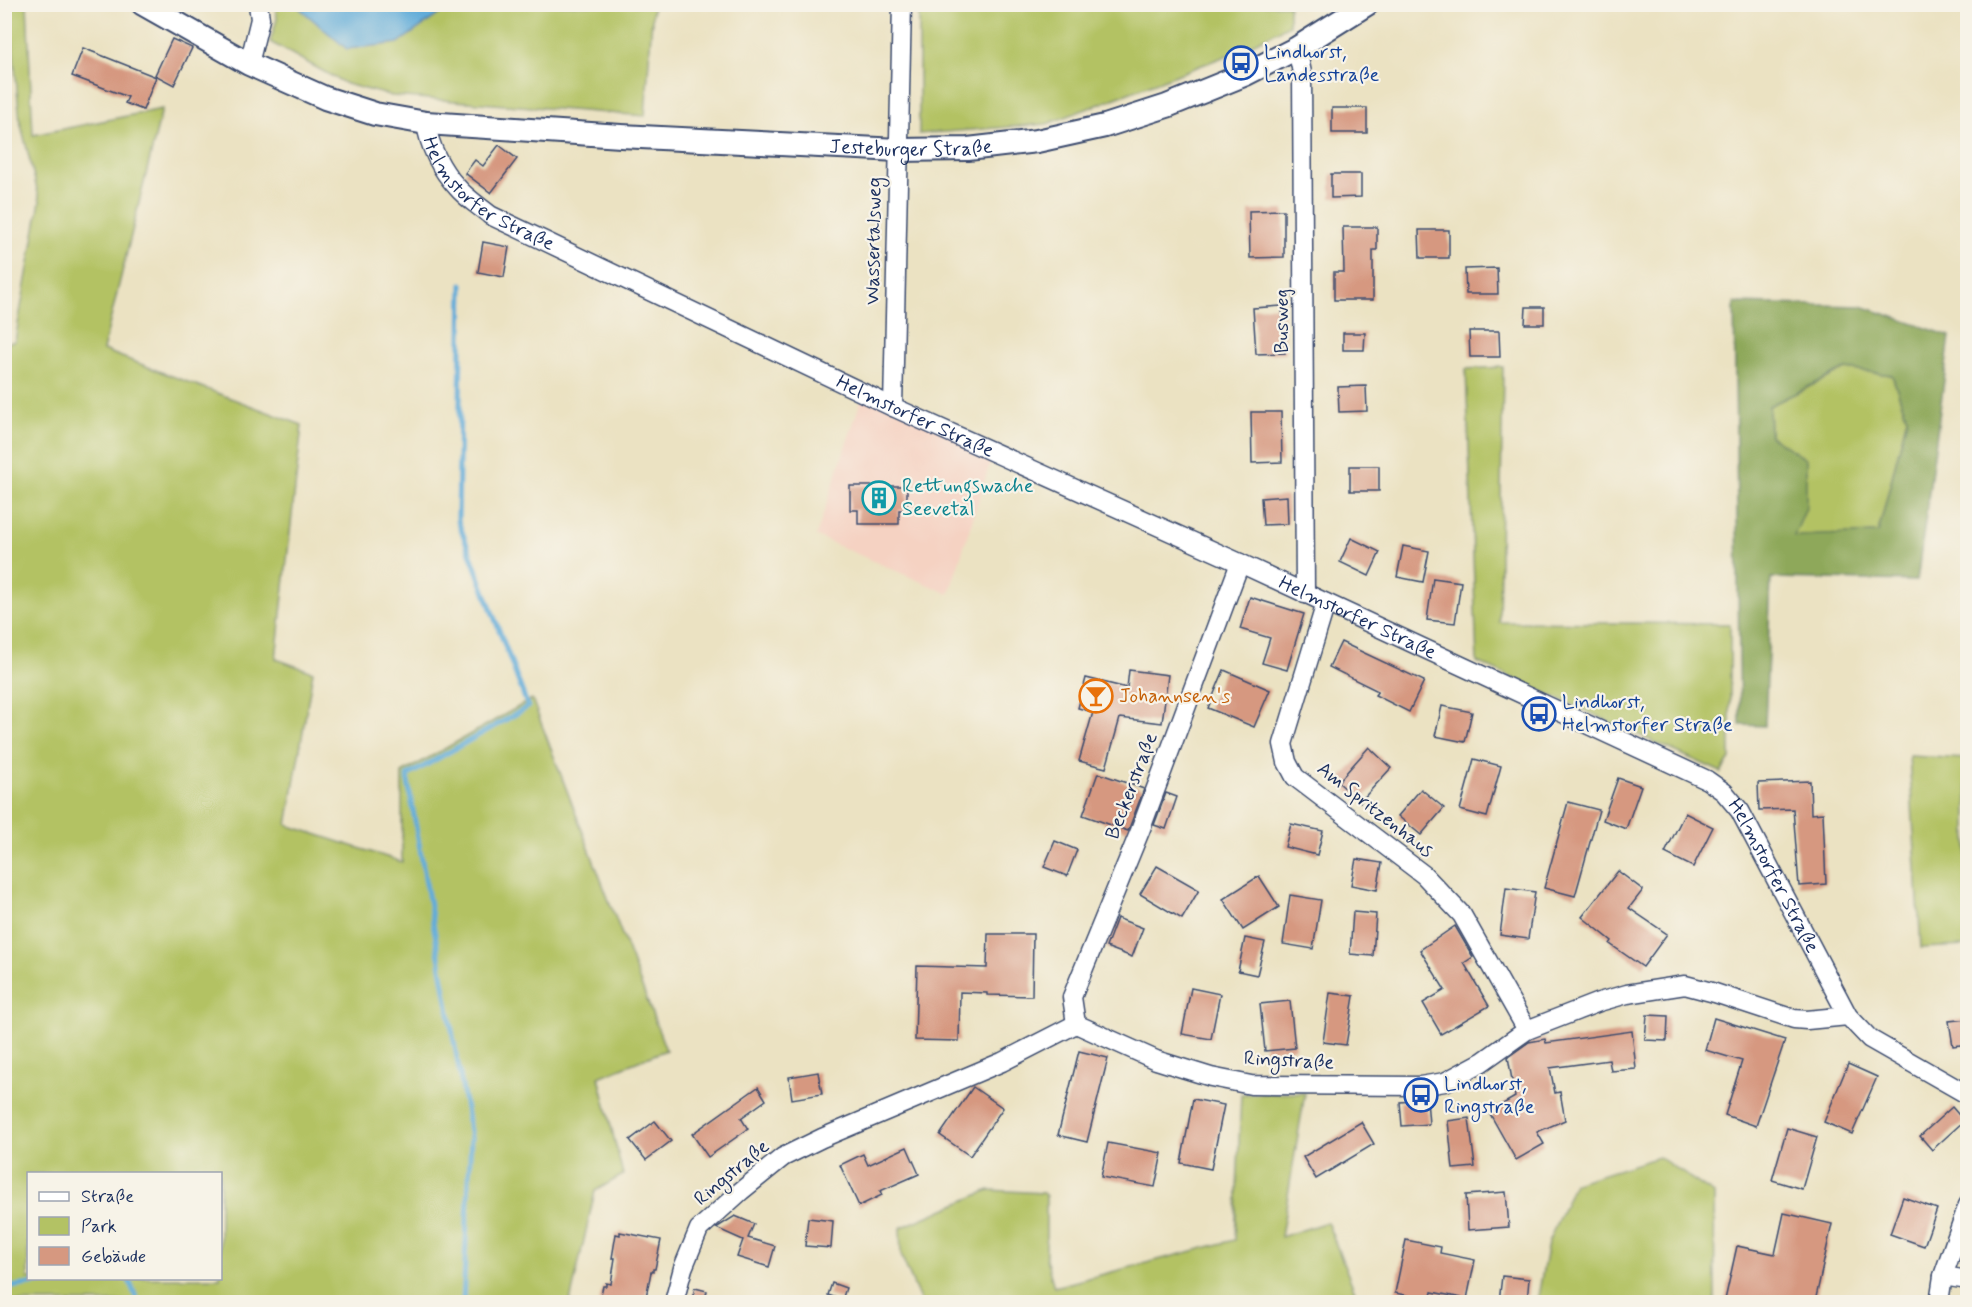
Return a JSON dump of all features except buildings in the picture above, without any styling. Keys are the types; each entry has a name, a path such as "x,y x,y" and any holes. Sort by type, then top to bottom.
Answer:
{"main road":[{"name":"Helmstorfer Straße","path":"142,4 249,64 325,98 375,114 426,123"},
{"name":"Jesteburger Straße","path":"426,123 898,150 968,149 1025,142 1105,126 1167,106 1246,74 1297,48 1367,4"}],"street":[{"path":"249,64 260,19 258,4"},
{"name":"Wassertalsweg","path":"893,407 902,4"},
{"name":"Busweg","path":"1297,48 1302,73 1305,594"},
{"name":"Helmstorfer Straße","path":"426,123 428,138 435,153 457,188 490,215 893,407 1240,563 1707,780 1724,792 1740,811 1848,1016"},
{"name":"Beckerstraße","path":"1076,1024 1072,997 1140,831 1240,563"},
{"name":"Am Spritzenhaus","path":"1326,603 1283,744 1287,762 1295,777 1424,875 1462,915 1527,1030"},
{"name":"Ringstraße","path":"674,1302 683,1268 699,1230 741,1191 783,1157 822,1138 1002,1062 1076,1024 1156,1060 1211,1077 1251,1085 1368,1087 1420,1086 1445,1082 1482,1062 1527,1030 1599,1002 1627,994 1685,985 1794,1019 1848,1016"},
{"path":"1848,1016 1870,1039 1968,1095"},
{"path":"1939,1302 1942,1276 1968,1204"},
{"path":"1942,1276 1968,1280"}],"shaded area":[{"path":"863,394 993,454 949,594 816,536"}],"green space":[{"path":"27,4 33,135 162,109 103,350 302,425 276,659 313,672 287,825 402,862 402,773 532,699 666,1050 599,1077 623,1175 595,1191 570,1302 5,1302 4,344 15,341 40,201 20,121 9,5"},
{"path":"276,5 296,5 347,49 398,43 452,5 653,5 645,116 392,96 346,84 270,42 277,19"},
{"path":"919,5 1289,5 1289,25 1239,51 1047,124 919,134"},
{"path":"1734,303 1861,306 1950,336 1917,581 1771,578 1765,726 1740,725","holes":["1845,369 1892,375 1907,418 1878,533 1794,536 1806,508 1806,459 1770,436 1769,406"]},
{"path":"1503,367 1499,622 1730,624 1730,759 1721,772 1477,662 1466,369"},
{"path":"1846,369 1892,375 1907,418 1878,533 1793,537 1806,508 1770,436 1769,406"},
{"path":"1909,756 1967,759 1967,946 1921,948"},
{"path":"1305,1093 1281,1237 1327,1222 1359,1302 921,1302 901,1255 900,1228 989,1190 1043,1193 1046,1196 1046,1259 1054,1287 1235,1240 1241,1094"},
{"path":"1659,1157 1714,1194 1715,1302 1537,1302 1548,1243 1574,1183"}],"water":[{"path":"296,5 452,5 398,43 347,49"}],"waterway":[{"path":"462,284 458,521 528,707 407,776 471,1137 463,1302"},
{"path":"4,1288 58,1280"},
{"path":"129,1280 138,1302"}],"place":[{"name":"Lindhorst, Landesstraße","path":"1241,63"},
{"name":"Rettungswache Seevetal","path":"879,498"},
{"name":"Johannsen's","path":"1096,696"},
{"name":"Lindhorst, Helmstorfer Straße","path":"1539,714"},
{"name":"Lindhorst, Ringstraße","path":"1421,1095"}]}
